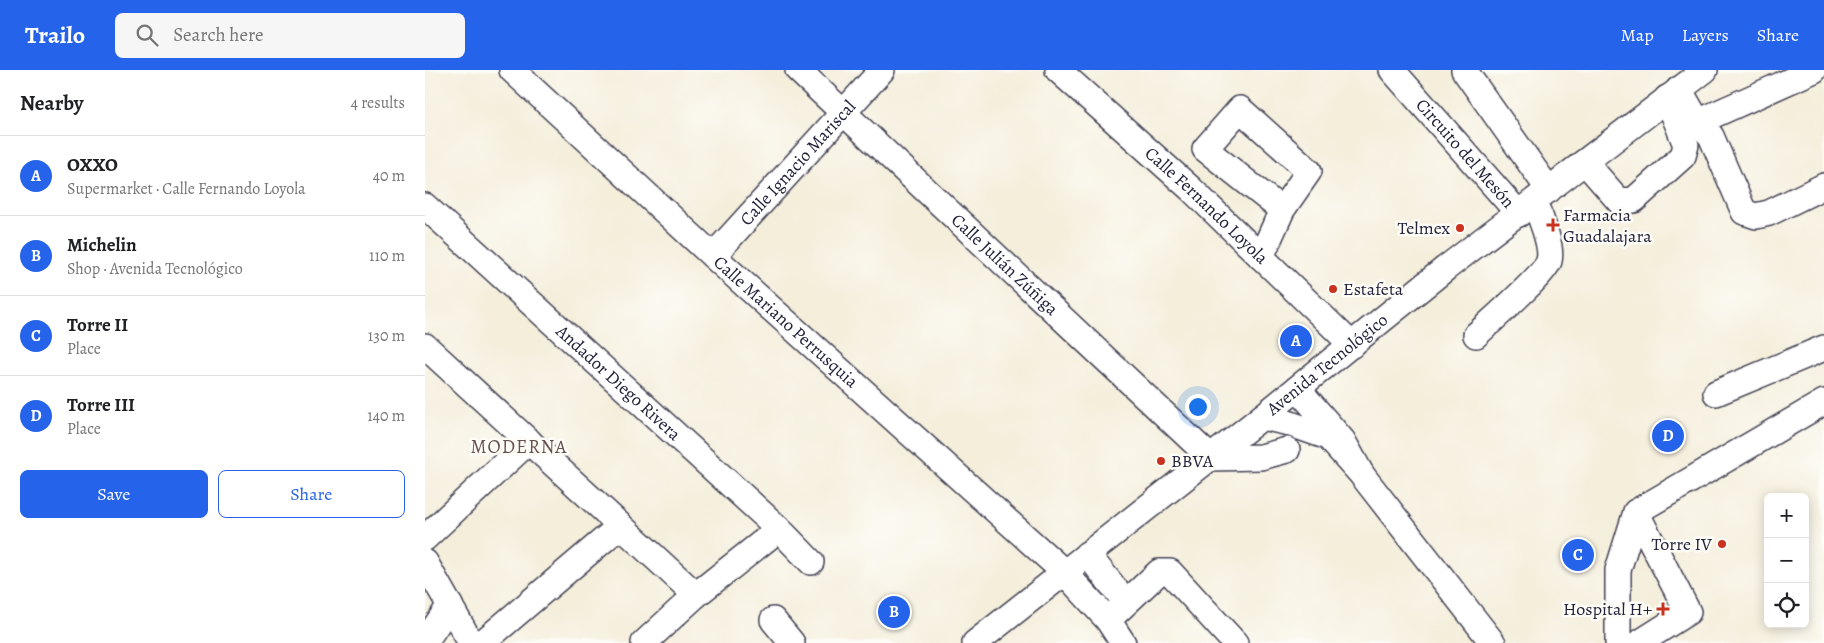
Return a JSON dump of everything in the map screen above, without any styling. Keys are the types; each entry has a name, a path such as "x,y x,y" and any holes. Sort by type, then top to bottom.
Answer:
{"street":[{"name":"Calle Mariano Perrusquia","path":"512,70 713,256 1064,572 1108,620 1123,643"},
{"name":"Calle Julián Zúñiga","path":"798,70 1211,458"},
{"name":"Calle Ignacio Mariscal","path":"713,256 882,70"},
{"name":"Calle Fernando Loyola","path":"1058,70 1191,189 1352,346"},
{"name":"Circuito del Mesón","path":"1392,70 1534,202"},
{"path":"1464,70 1534,202 1548,242 1549,261 1539,274 1476,335"},
{"path":"1707,125 1814,70"},
{"path":"1686,84 1707,125 1745,212 1756,216 1769,213 1824,186"},
{"path":"1585,162 1619,201 1634,200 1683,156 1686,145 1686,84"},
{"name":"Avenida Tecnológico","path":"975,643 1352,346 1445,268 1534,202 1686,84"},
{"name":"Andador Diego Rivera","path":"425,206 779,529 811,562"},
{"path":"1261,257 1282,210"},
{"path":"425,346 696,595"},
{"path":"1717,393 1824,348"},
{"path":"1298,388 1343,441 1362,475"},
{"path":"1618,643 1618,570 1636,512 1824,402"},
{"path":"1262,417 1285,422 1328,437 1362,475 1493,643"},
{"path":"425,538 529,441"},
{"path":"1211,458 1261,457 1287,450"},
{"path":"1636,512 1687,612 1639,643"},
{"path":"482,643 620,526"},
{"path":"644,643 696,595 779,529"},
{"path":"1087,554 1126,602"},
{"path":"425,562 471,643"},
{"path":"1108,620 1159,572 1170,572 1235,643"},
{"path":"425,642 450,605"},
{"path":"773,620 792,643"}],"place":[{"name":"Farmacia Guadalajara","path":"1553,225"},
{"name":"Telmex","path":"1460,228"},
{"name":"Estafeta","path":"1333,289"},
{"name":"OXXO","path":"1296,341"},
{"name":"Torre III","path":"1668,436"},
{"name":"BBVA","path":"1161,461"},
{"name":"Torre IV","path":"1722,544"},
{"name":"Torre II","path":"1578,555"},
{"name":"Hospital H+","path":"1663,609"},
{"name":"Michelin","path":"894,612"}],"district":[{"name":"MODERNA","path":"519,446"}]}
